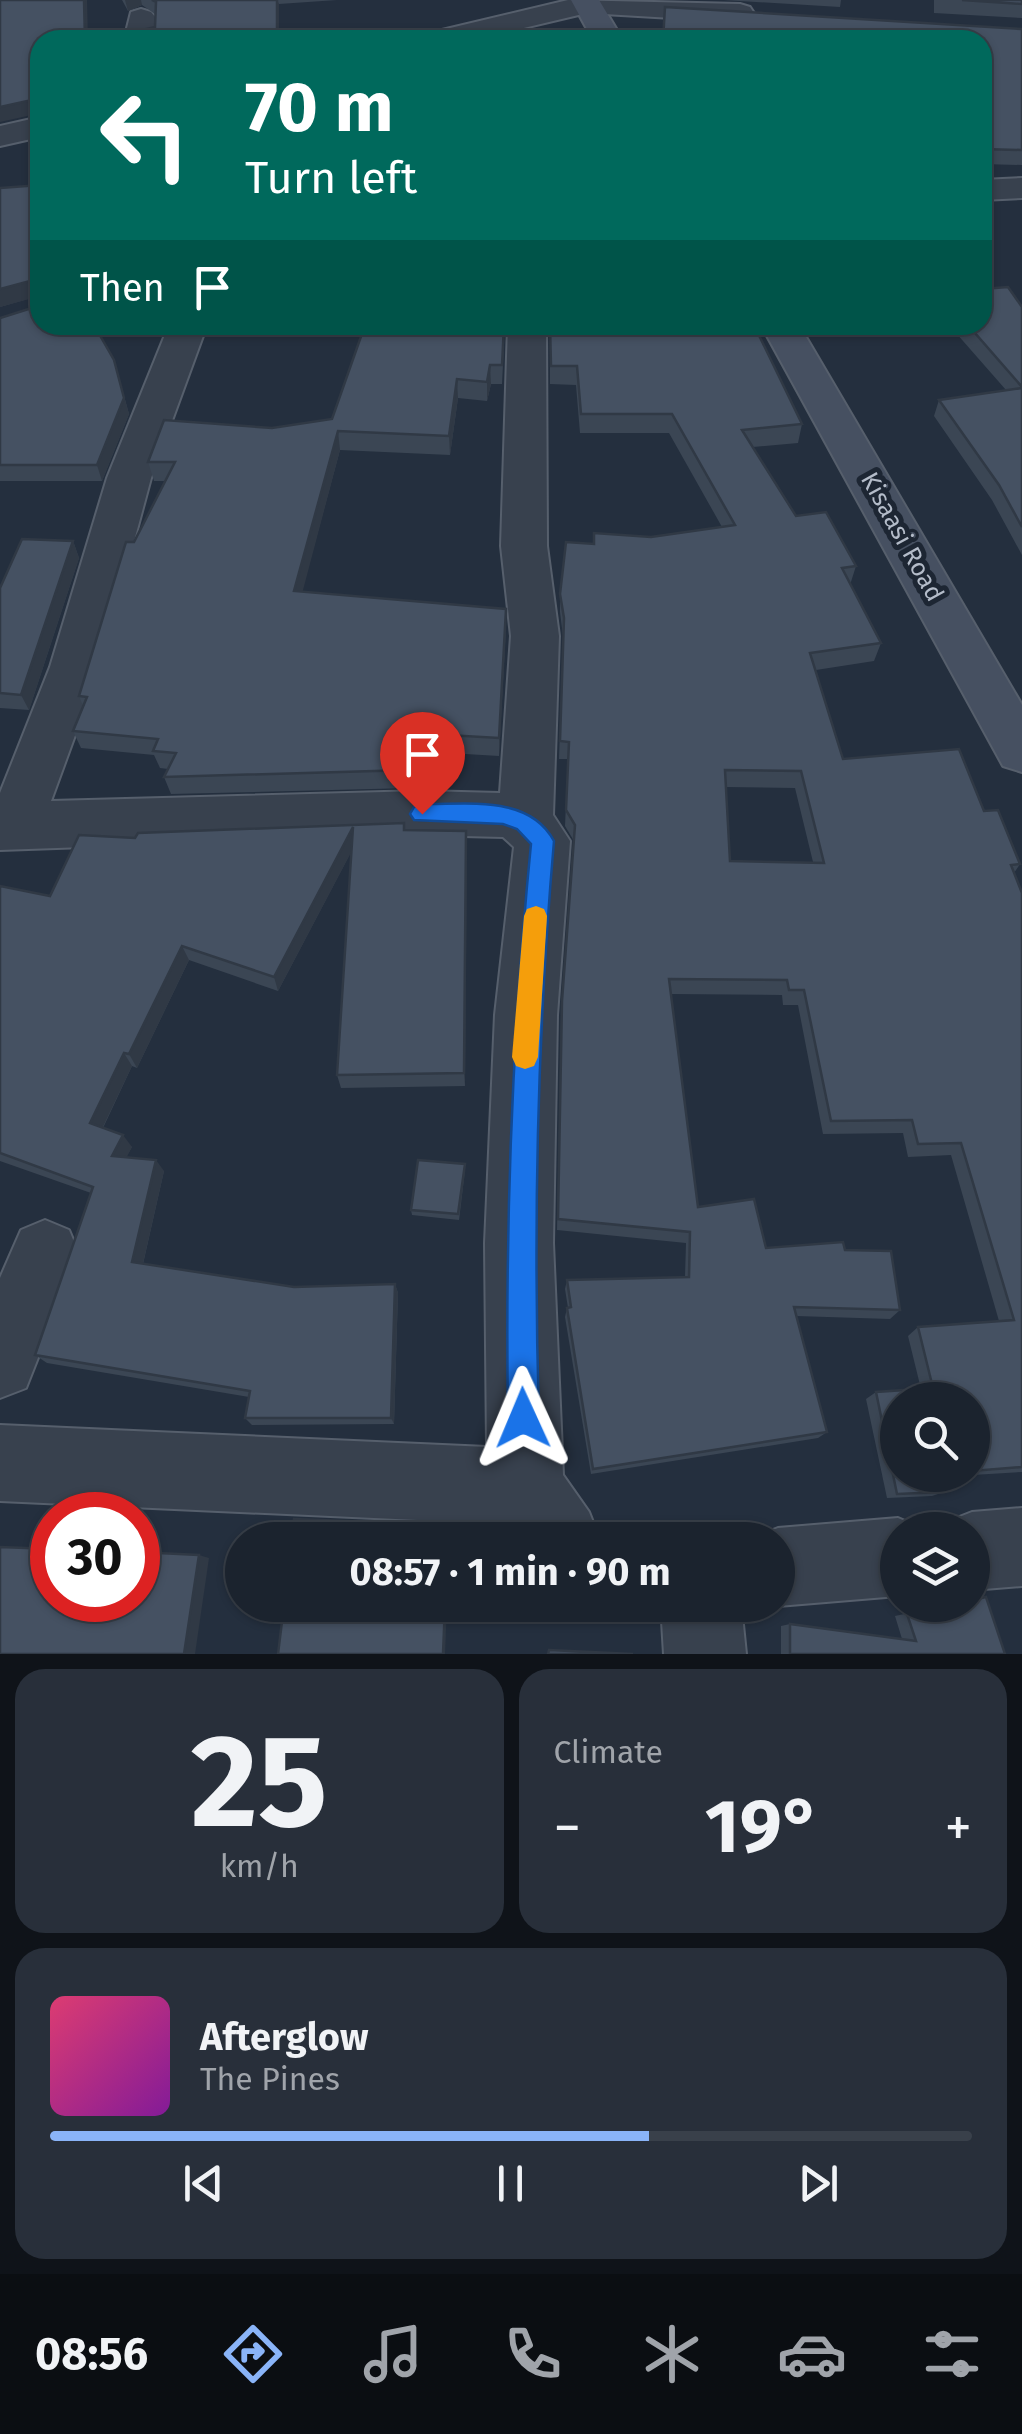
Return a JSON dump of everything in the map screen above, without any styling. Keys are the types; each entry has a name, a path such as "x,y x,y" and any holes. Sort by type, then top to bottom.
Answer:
{"main road":[{"path":"586,2 602,30"},
{"name":"Kisaasi Road","path":"786,335 1022,751"}],"street":[{"path":"524,30 550,27 586,2 760,14"},
{"path":"0,136 30,129"},
{"path":"992,190 1022,188"},
{"path":"0,1464 543,1514 520,1205 526,1015 542,841 525,822 503,815 8,826 75,668 130,478 184,335"},
{"path":"525,822 535,636 524,546 527,335"},
{"path":"0,1362 45,1254"},
{"path":"990,1550 1022,1547"},
{"path":"795,1566 880,1558"},
{"path":"702,1622 705,1654"}],"building":[{"path":"0,0 84,0 85,30 30,30 30,100 0,107"},
{"path":"152,0 277,0 277,30 142,30 155,27 156,2"},
{"path":"962,0 1022,0 1022,4"},
{"path":"665,7 1022,29 1022,150 992,149 992,30 664,30"},
{"path":"30,186 30,281 0,289 0,188"},
{"path":"1008,287 1022,307 1022,387 977,335 992,335 992,288"},
{"path":"30,309 30,335 100,335 114,360 124,398 97,465 0,465 0,318"},
{"path":"361,335 504,335 502,365 490,365 487,382 457,379 449,436 338,431 294,591 506,609 499,738 413,733 409,770 164,777 176,753 153,751 158,739 73,731 87,697 79,696 126,542 134,542 175,462 148,462 164,420 272,428 332,419"},
{"path":"550,335 759,335 802,424 742,430 796,516 826,512 856,566 842,568 881,643 810,653 843,759 959,749 984,811 998,810 1020,864 1011,865 1022,893 1022,1467 990,1470 990,1382 932,1382 918,1327 1014,1320 961,1143 918,1144 912,1120 831,1121 804,990 789,990 787,980 669,979 698,1207 754,1199 766,1248 843,1242 845,1250 891,1251 900,1310 794,1307 827,1432 593,1469 567,1308 571,1307 567,1280 689,1277 690,1232 558,1219 562,1001 575,825 566,810 569,742 560,741 564,618 560,594 566,542 594,544 594,533 651,537 735,525 672,414 581,414 577,366 551,366","holes":["725,770 801,771 824,863 730,861"]},
{"path":"1022,388 1022,527 999,485 939,400"},
{"path":"22,539 73,541 21,695 0,693 0,588"},
{"path":"404,823 404,830 466,831 464,1073 337,1075 353,827 274,977 182,946 90,1123 123,1135 112,1156 156,1160 132,1262 294,1287 395,1284 391,1418 245,1418 250,1391 35,1355 93,1187 0,1153 0,886 50,896 79,835 135,838 138,833"},
{"path":"418,1160 465,1164 458,1214 411,1210"},
{"path":"294,1519 372,1522 294,1522"},
{"path":"0,1547 30,1548 30,1622 160,1622 160,1553 199,1555 184,1654 0,1654"},
{"path":"990,1609 1005,1654 790,1654 790,1624 916,1641 910,1622 990,1622"},
{"path":"282,1622 444,1622 443,1654 278,1654"},
{"path":"549,1650 633,1654 548,1654"}],"slow traffic":[{"path":"525,1057 536,916"}],"route":[{"path":"422,814 503,815 525,822 542,841 526,1015 520,1243 523,1418"}]}
